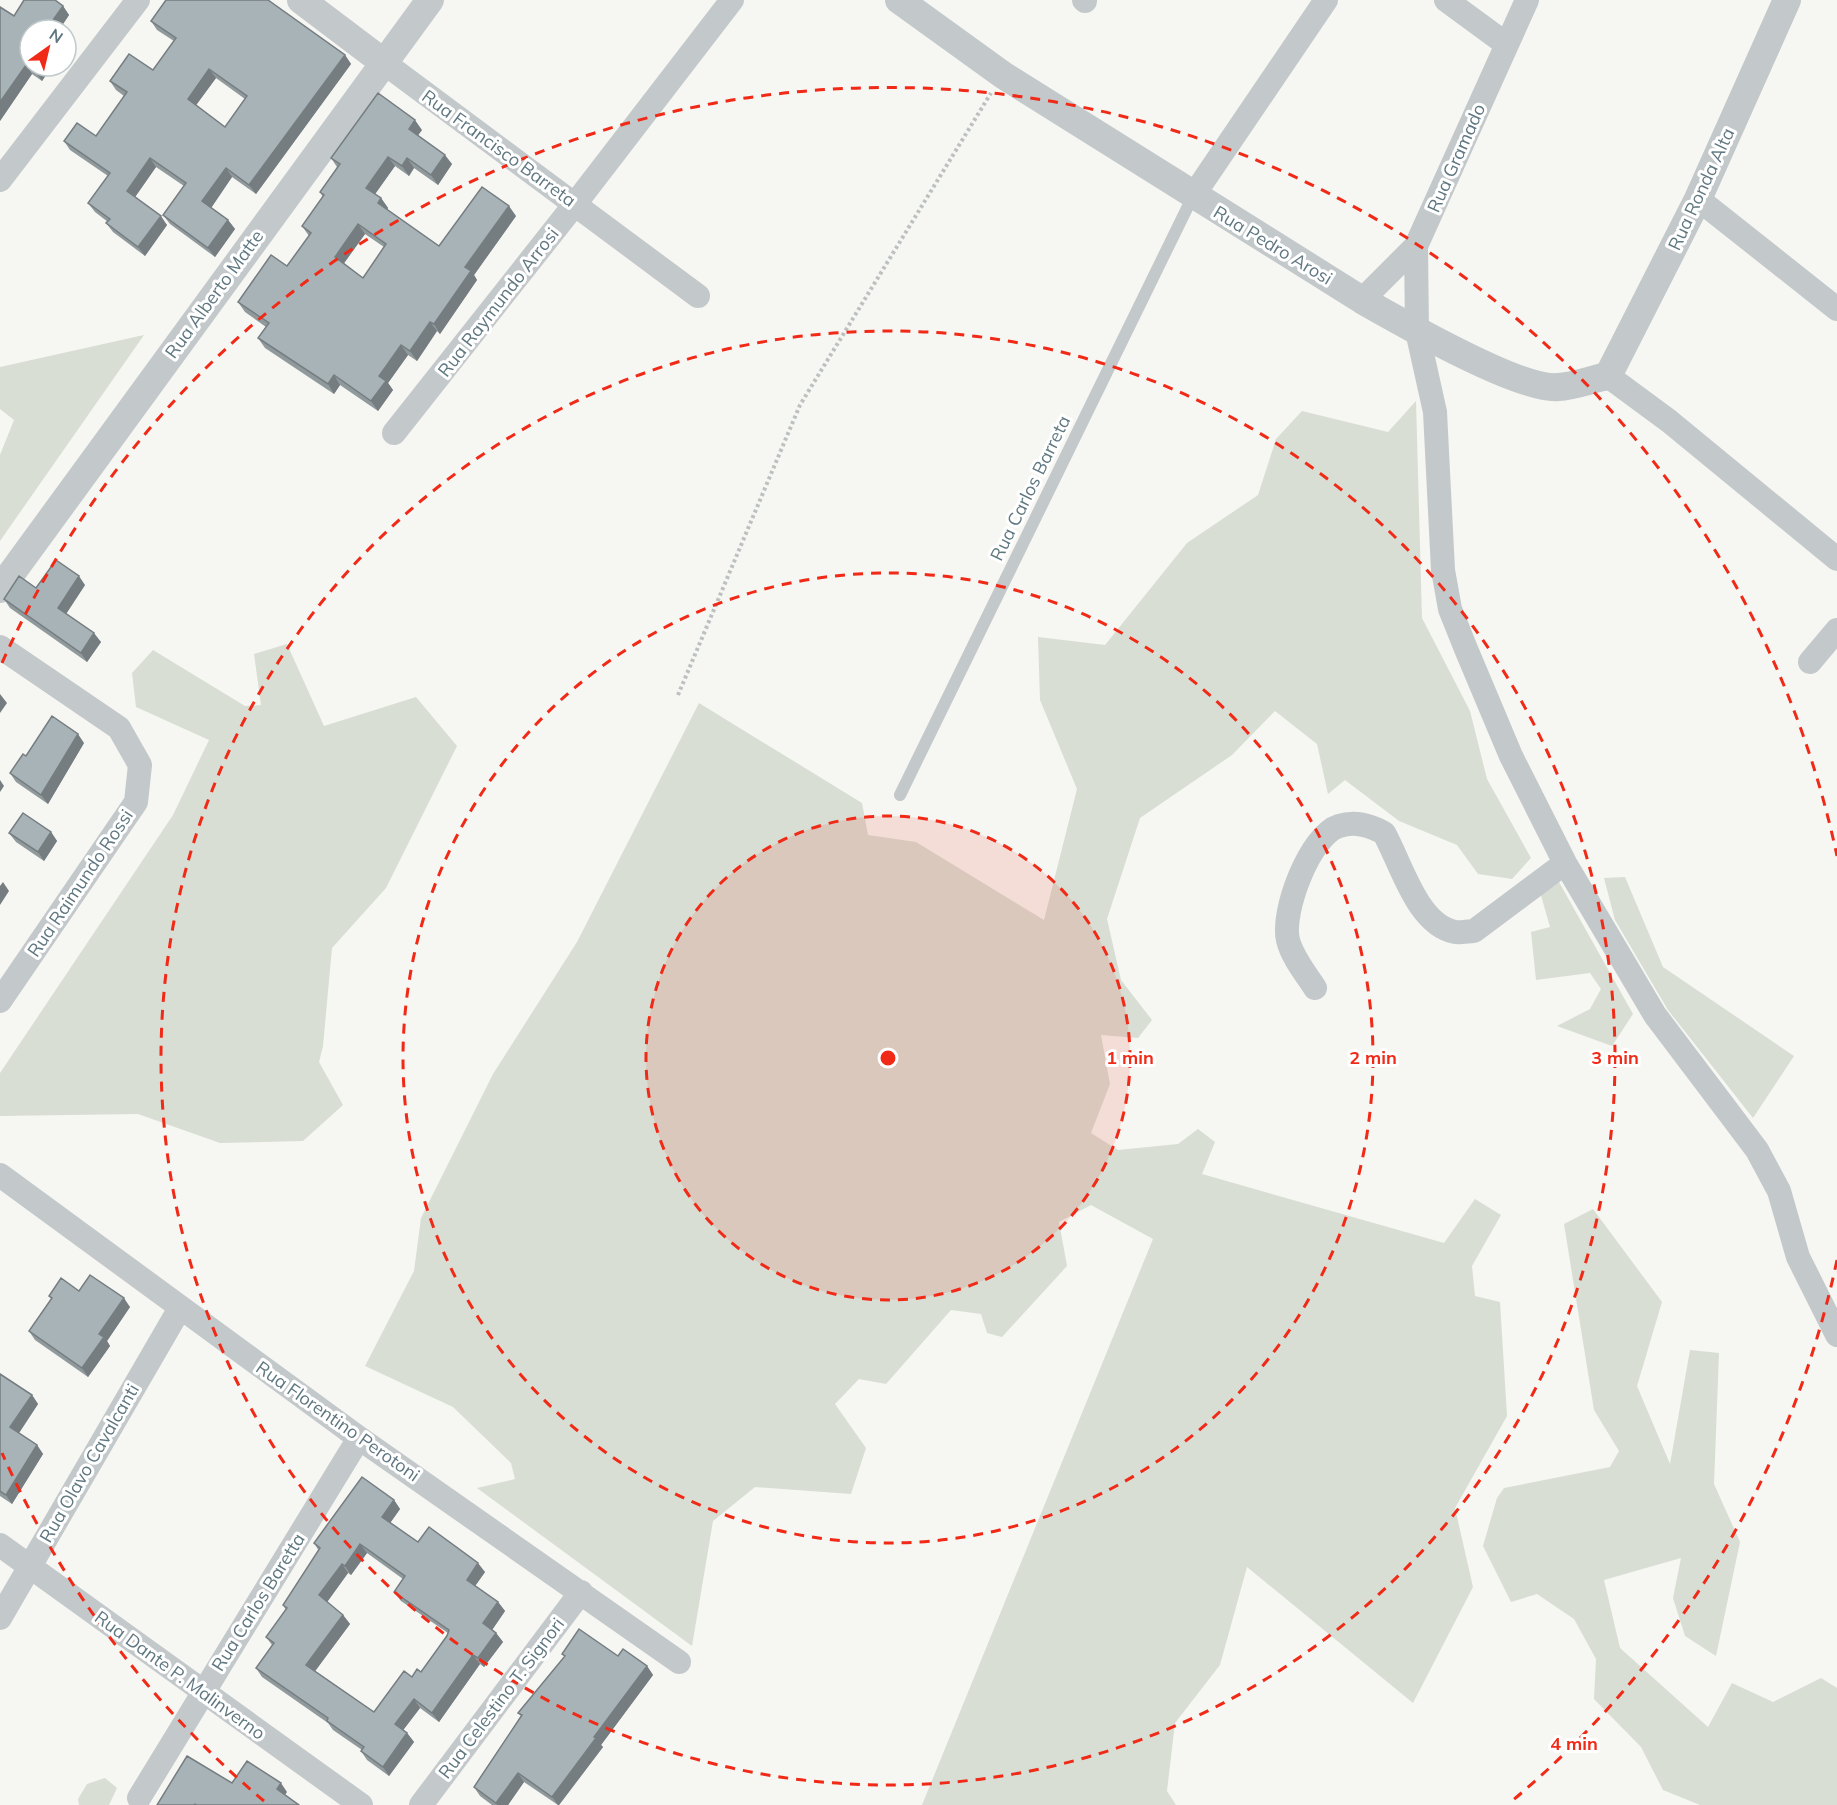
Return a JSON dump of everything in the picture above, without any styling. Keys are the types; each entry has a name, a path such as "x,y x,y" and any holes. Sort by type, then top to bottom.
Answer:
{"street":[{"path":"0,180 138,0"},
{"name":"Rua Francisco Barreta","path":"301,0 698,296"},
{"name":"Rua Alberto Matte","path":"0,589 430,0"},
{"name":"Rua Raymundo Arrosi","path":"394,433 732,0"},
{"name":"Rua Pedro Arosi","path":"898,0 1003,75 1193,196 1362,300 1417,331 1533,384 1557,388 1608,376"},
{"path":"1193,196 1326,0"},
{"path":"1446,0 1506,44"},
{"name":"Rua Gramado","path":"1362,300 1416,246 1527,0"},
{"name":"Rua Ronda Alta","path":"1608,376 1698,199 1787,0"},
{"path":"1698,199 1837,309"},
{"path":"1416,246 1417,331 1435,412 1443,570 1450,609 1511,756 1565,863 1655,1015 1757,1150 1779,1191 1798,1257 1837,1335"},
{"path":"1608,376 1669,420 1837,560"},
{"path":"1810,662 1837,630"},
{"name":"Rua Raimundo Rossi","path":"0,648 119,728 140,765 136,802 0,1000"},
{"path":"1315,988 1287,939 1289,913 1295,888 1306,863 1321,840 1337,826 1359,823 1384,833 1416,898 1432,920 1456,932 1474,931 1565,863"},
{"name":"Rua Florentino Perotoni","path":"0,1175 359,1438 679,1662"},
{"name":"Rua Olavo Cavalcanti","path":"0,1618 180,1308"},
{"name":"Rua Carlos Baretta","path":"140,1798 359,1438"},
{"name":"Rua Dante P. Malinverno","path":"0,1545 361,1805"},
{"name":"Rua Celestino T. Signori","path":"421,1805 581,1592"}],"lane":[{"name":"Rua Carlos Barreta","path":"900,795 1193,196"}],"path":[{"path":"678,695 800,405 1003,75"}],"shaded area":[{"path":"144,335 0,541 0,455 14,420 0,409 0,367"},
{"path":"1416,401 1422,618 1470,711 1487,779 1531,858 1512,879 1478,874 1457,845 1399,821 1345,780 1328,794 1317,744 1275,711 1232,755 1140,818 1107,919 1121,980 1152,1020 1138,1038 1101,1035 1110,1084 1091,1133 1118,1150 1178,1144 1198,1129 1215,1142 1202,1174 1444,1243 1475,1199 1501,1215 1472,1266 1475,1296 1500,1302 1507,1416 1455,1508 1473,1587 1413,1703 1247,1567 1220,1665 1175,1723 1167,1791 1176,1805 922,1805 1153,1239 1091,1205 1059,1222 1067,1266 1002,1337 987,1333 981,1314 951,1310 886,1384 859,1379 835,1404 866,1448 851,1494 755,1487 713,1521 692,1646 477,1488 515,1479 511,1463 453,1407 365,1366 414,1271 421,1218 493,1074 577,942 699,703 862,803 868,835 916,842 1044,920 1077,789 1040,700 1038,637 1105,645 1187,543 1258,495 1276,439 1302,411 1388,432"},
{"path":"287,644 324,726 416,697 457,746 386,888 332,948 323,1046 319,1062 343,1105 303,1141 220,1143 138,1114 0,1116 0,1073 173,815 209,740 136,707 132,673 153,650 245,706 261,705 254,654"},
{"path":"1625,877 1663,967 1794,1056 1753,1118 1668,1010 1615,920 1604,878"},
{"path":"1559,882 1633,1014 1612,1046 1557,1026 1590,1009 1601,989 1590,973 1536,980 1531,932 1550,927 1540,892"},
{"path":"1593,1209 1662,1302 1637,1386 1670,1464 1690,1350 1719,1353 1714,1484 1740,1542 1716,1656 1685,1636 1673,1598 1681,1558 1604,1580 1620,1648 1708,1727 1732,1683 1773,1702 1821,1678 1837,1688 1837,1805 1700,1805 1663,1790 1641,1747 1594,1699 1596,1659 1574,1619 1537,1594 1511,1602 1483,1546 1497,1498 1504,1488 1610,1467 1619,1451 1594,1410 1564,1224"},
{"path":"105,1778 117,1788 109,1805 79,1805 78,1799 87,1784"}],"building":[{"path":"24,0 55,0 63,6 54,18 18,18 18,76 0,102 0,7 14,16"},
{"path":"166,0 268,0 345,55 249,185 226,168 202,201 228,220 208,248 163,215 186,183 150,158 127,191 161,216 138,247 106,223 110,219 88,203 110,173 64,141 77,123 96,136 127,92 110,81 129,54 153,70 176,38 151,21","holes":["209,69 247,96 225,127 188,99"]},
{"path":"378,93 415,120 409,129 445,155 431,175 407,158 402,166 388,157 366,188 381,198 378,203 439,246 482,187 509,206 465,267 471,271 434,324 430,322 410,351 401,345 379,376 386,381 371,401 334,375 328,384 258,338 269,323 238,302 271,255 287,266 311,233 302,226 324,195 320,192 340,164 331,158","holes":["358,224 386,244 363,278 335,257"]},
{"path":"56,560 79,576 58,608 94,633 81,653 4,599 19,576 36,588"},
{"path":"52,716 78,734 41,795 10,773 23,754 26,756"},
{"path":"23,813 51,832 38,852 9,833"},
{"path":"90,1275 124,1298 99,1334 104,1337 82,1368 29,1331 52,1298 49,1296 61,1278 79,1291"},
{"path":"0,1374 32,1395 10,1427 37,1445 6,1495 0,1491"},
{"path":"362,1477 394,1500 382,1517 418,1542 429,1527 478,1563 467,1580 498,1602 483,1623 496,1633 478,1658 473,1655 432,1713 414,1699 395,1724 407,1733 383,1767 361,1751 364,1747 327,1721 328,1718 256,1668 274,1643 266,1637 287,1608 283,1605 320,1548 314,1543","holes":["360,1544 405,1576 394,1592 449,1630 421,1672 417,1669 412,1677 404,1671 374,1712 306,1665 343,1615 319,1595 342,1564 345,1566"]},
{"path":"579,1629 618,1656 623,1649 647,1666 552,1797 518,1773 496,1803 474,1787 522,1715 518,1713 565,1656 562,1654"},
{"path":"187,1756 232,1783 247,1761 281,1783 277,1789 299,1805 157,1805"}]}
